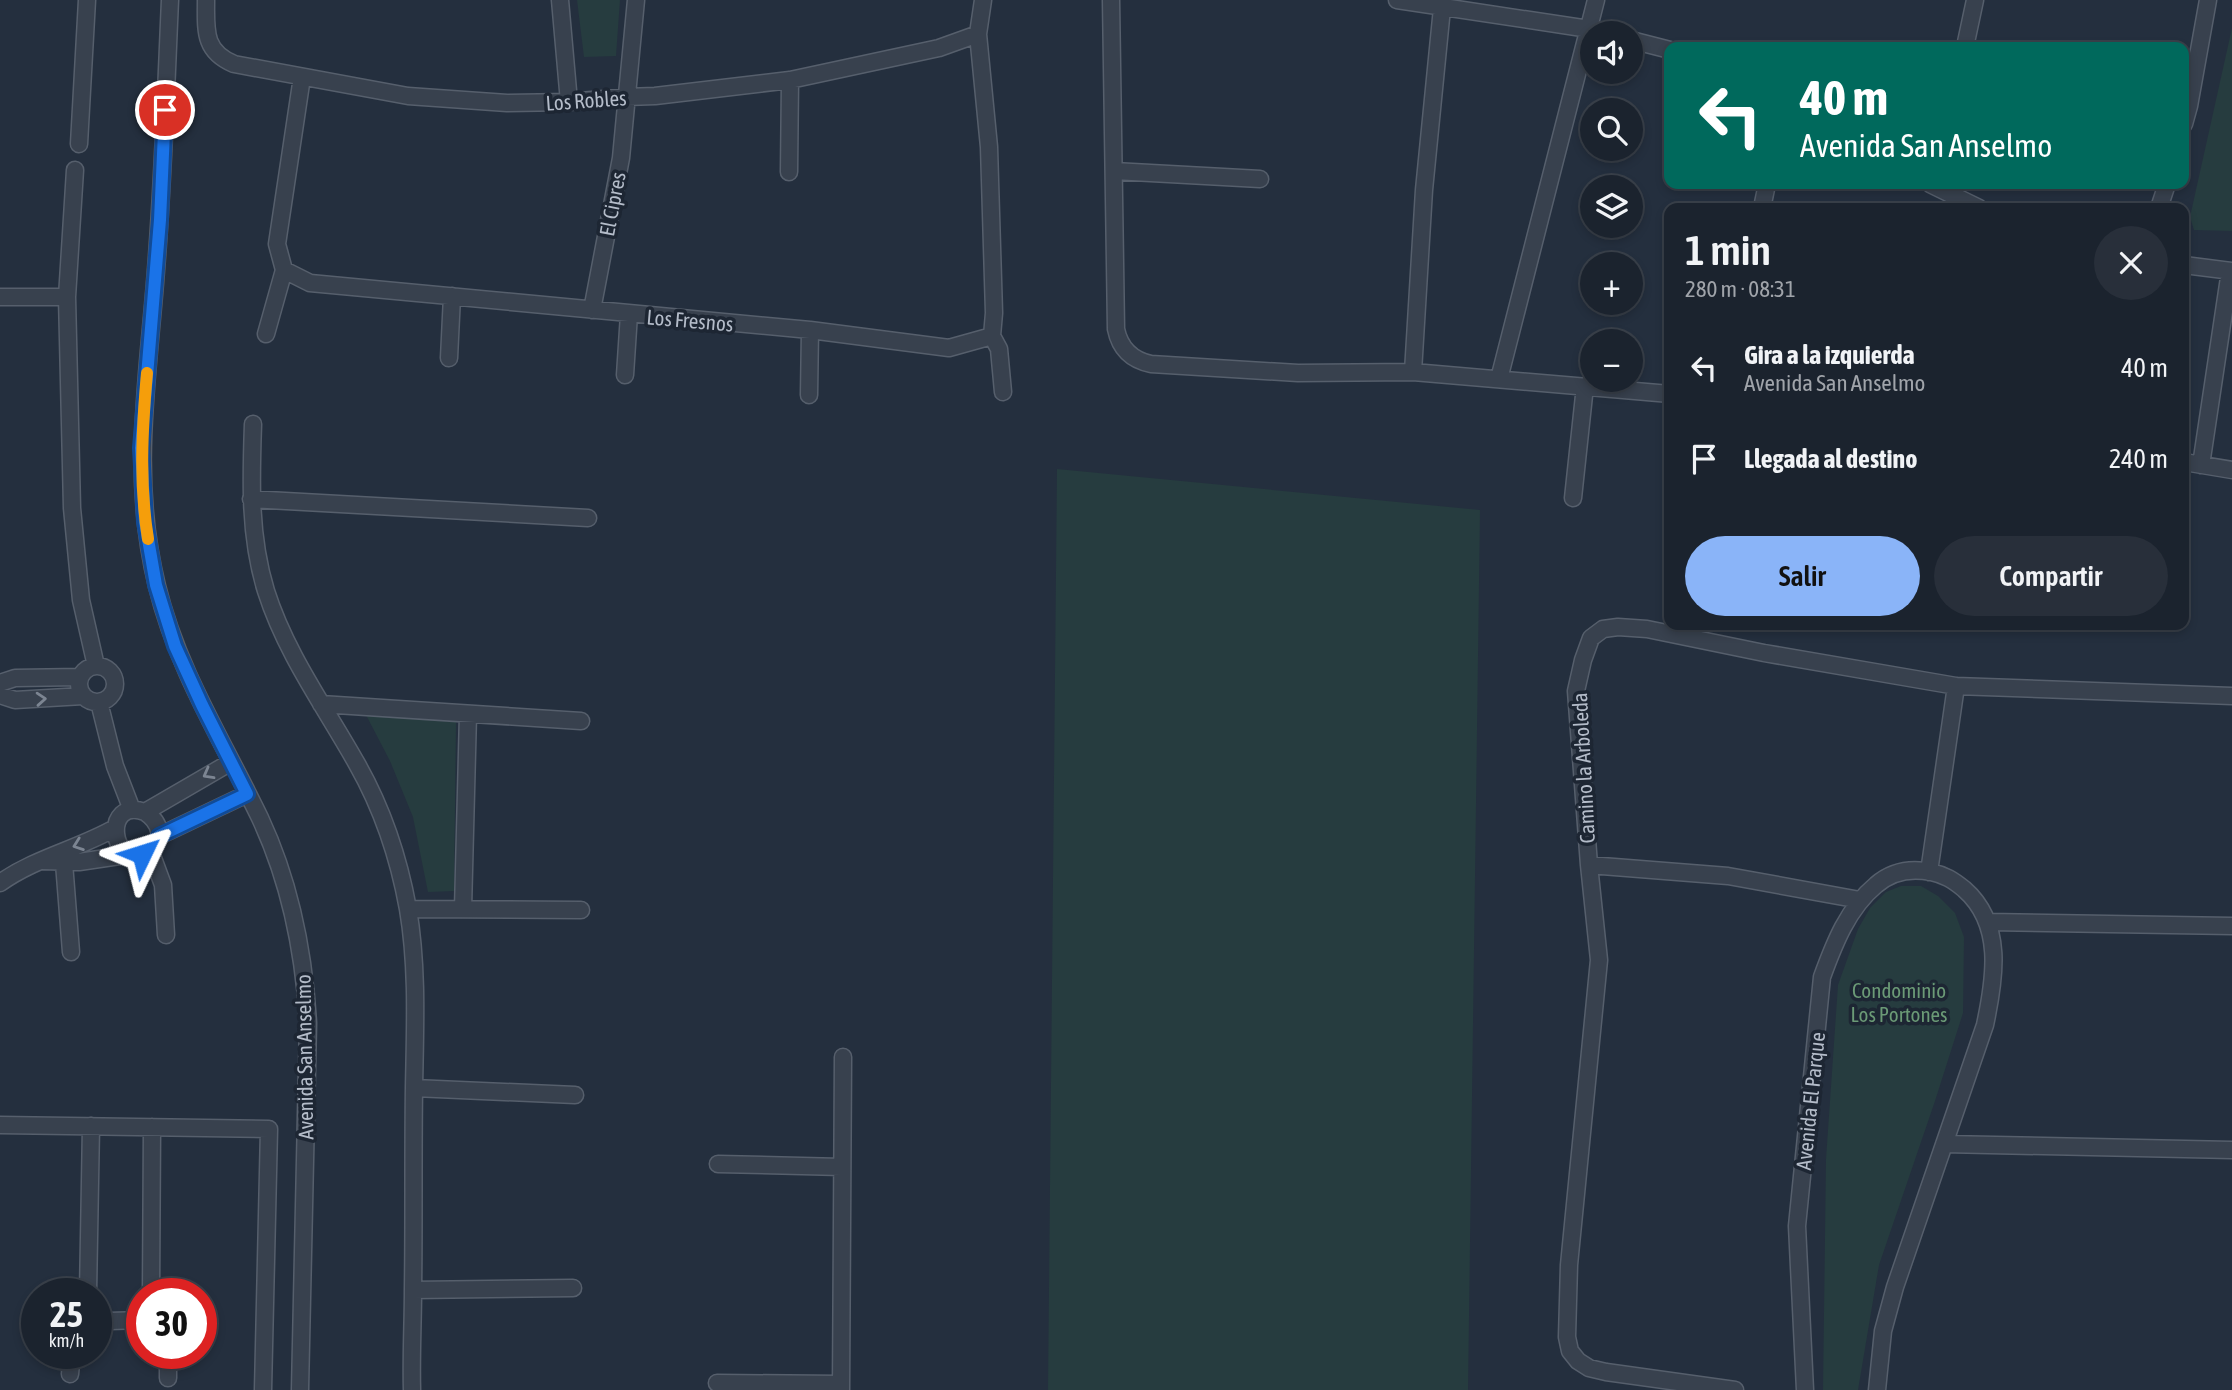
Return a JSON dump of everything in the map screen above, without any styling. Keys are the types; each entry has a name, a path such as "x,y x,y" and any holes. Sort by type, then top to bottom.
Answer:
{"street":[{"path":"79,144 87,0"},
{"name":"Avenida San Anselmo","path":"170,0 160,220 141,448 143,497 151,559 163,611 188,677 272,848 291,906 301,955 306,993 307,1042 300,1390"},
{"name":"Los Robles","path":"206,0 206,31 211,46 219,58 234,64 408,96 507,103 569,103 790,80 939,48 978,34"},
{"path":"559,0 569,103"},
{"name":"El Cipres","path":"592,310 621,158 636,0"},
{"path":"983,0 978,34 989,147 994,313 992,336 999,349 1003,392"},
{"path":"1111,0 1116,329 1122,346 1134,359 1151,364 1298,373 1413,372 1580,386"},
{"path":"1397,0 1580,28"},
{"path":"1591,21 1596,0"},
{"path":"1966,42 1975,0"},
{"path":"2189,106 2208,0"},
{"path":"1413,372 1423,203 1442,8"},
{"path":"1643,43 1664,48"},
{"path":"1499,379 1580,64"},
{"path":"266,334 284,270 277,244 302,77"},
{"path":"789,172 790,80"},
{"path":"75,170 67,297 72,508 81,600 96,666"},
{"path":"1114,171 1260,179"},
{"path":"1941,189 1969,203"},
{"path":"2189,266 2231,271 2201,465"},
{"name":"Los Fresnos","path":"284,270 310,283 810,330 949,348 992,336"},
{"path":"0,296 67,297"},
{"path":"449,358 452,296"},
{"path":"625,374 629,314"},
{"path":"809,395 810,330"},
{"path":"1643,391 1664,393"},
{"path":"1573,498 1584,392"},
{"path":"253,424 251,499 257,555 266,591 284,639 359,767 392,842 408,909 415,986 412,1390"},
{"path":"2189,463 2232,470"},
{"path":"251,499 588,518"},
{"name":"Camino la Arboleda","path":"1735,1390 1589,1368 1578,1361 1570,1351 1567,1337 1569,1265 1599,960 1576,691 1591,638 1603,629 1647,629 1764,653 1956,686 2232,696"},
{"path":"96,666 107,669 115,684 112,695 99,702 83,696 79,687 80,677 85,670 96,666"},
{"path":"0,683 15,678 80,677"},
{"path":"1929,872 1956,686"},
{"path":"0,695 15,700 83,696"},
{"path":"39,861 64,863 142,854 156,844 159,827 156,819 139,811 115,766 99,702"},
{"path":"321,704 581,721"},
{"path":"463,909 468,714"},
{"path":"133,854 119,845 115,836 118,820 124,814 139,811 232,762"},
{"path":"159,836 247,794"},
{"path":"0,883 39,861 115,828"},
{"path":"150,850 163,885 166,935"},
{"path":"64,863 71,952"},
{"path":"1589,865 1727,876 1860,900"},
{"name":"Avenida El Parque","path":"1805,1390 1797,1226 1822,977 1836,940 1860,900 1877,883 1902,870 1929,872 1950,877 1974,898 1988,922 1993,950 1993,986 1985,1024 1895,1287 1883,1331 1877,1390"},
{"path":"408,909 581,910"},
{"path":"1988,922 2232,926"},
{"path":"717,1383 841,1387 843,1057"},
{"path":"414,1088 575,1095"},
{"path":"0,1125 269,1129 263,1390"},
{"path":"88,1278 91,1126"},
{"path":"151,1278 152,1127"},
{"path":"1944,1144 2232,1150"},
{"path":"719,1164 842,1167"},
{"path":"413,1290 573,1287"},
{"path":"70,1369 70,1374"},
{"path":"168,1369 168,1378"}],"green space":[{"path":"577,0 620,0 616,56 584,57"},
{"path":"2232,28 2232,231 2194,230 2190,217"},
{"path":"1057,469 1480,510 1468,1390 1048,1390"},
{"path":"365,713 456,722 454,891 428,892 413,817 390,761"},
{"name":"Condominio Los Portones","path":"1901,886 1921,886 1938,896 1955,913 1964,937 1963,1013 1879,1265 1858,1390 1823,1390 1826,1159 1838,985 1858,929 1870,908 1886,892"}],"slow traffic":[{"path":"147,373 141,448 148,539"}],"route":[{"path":"142,854 156,844 159,836 247,794 175,646 156,585 145,522 141,448 160,220 165,110"}]}
